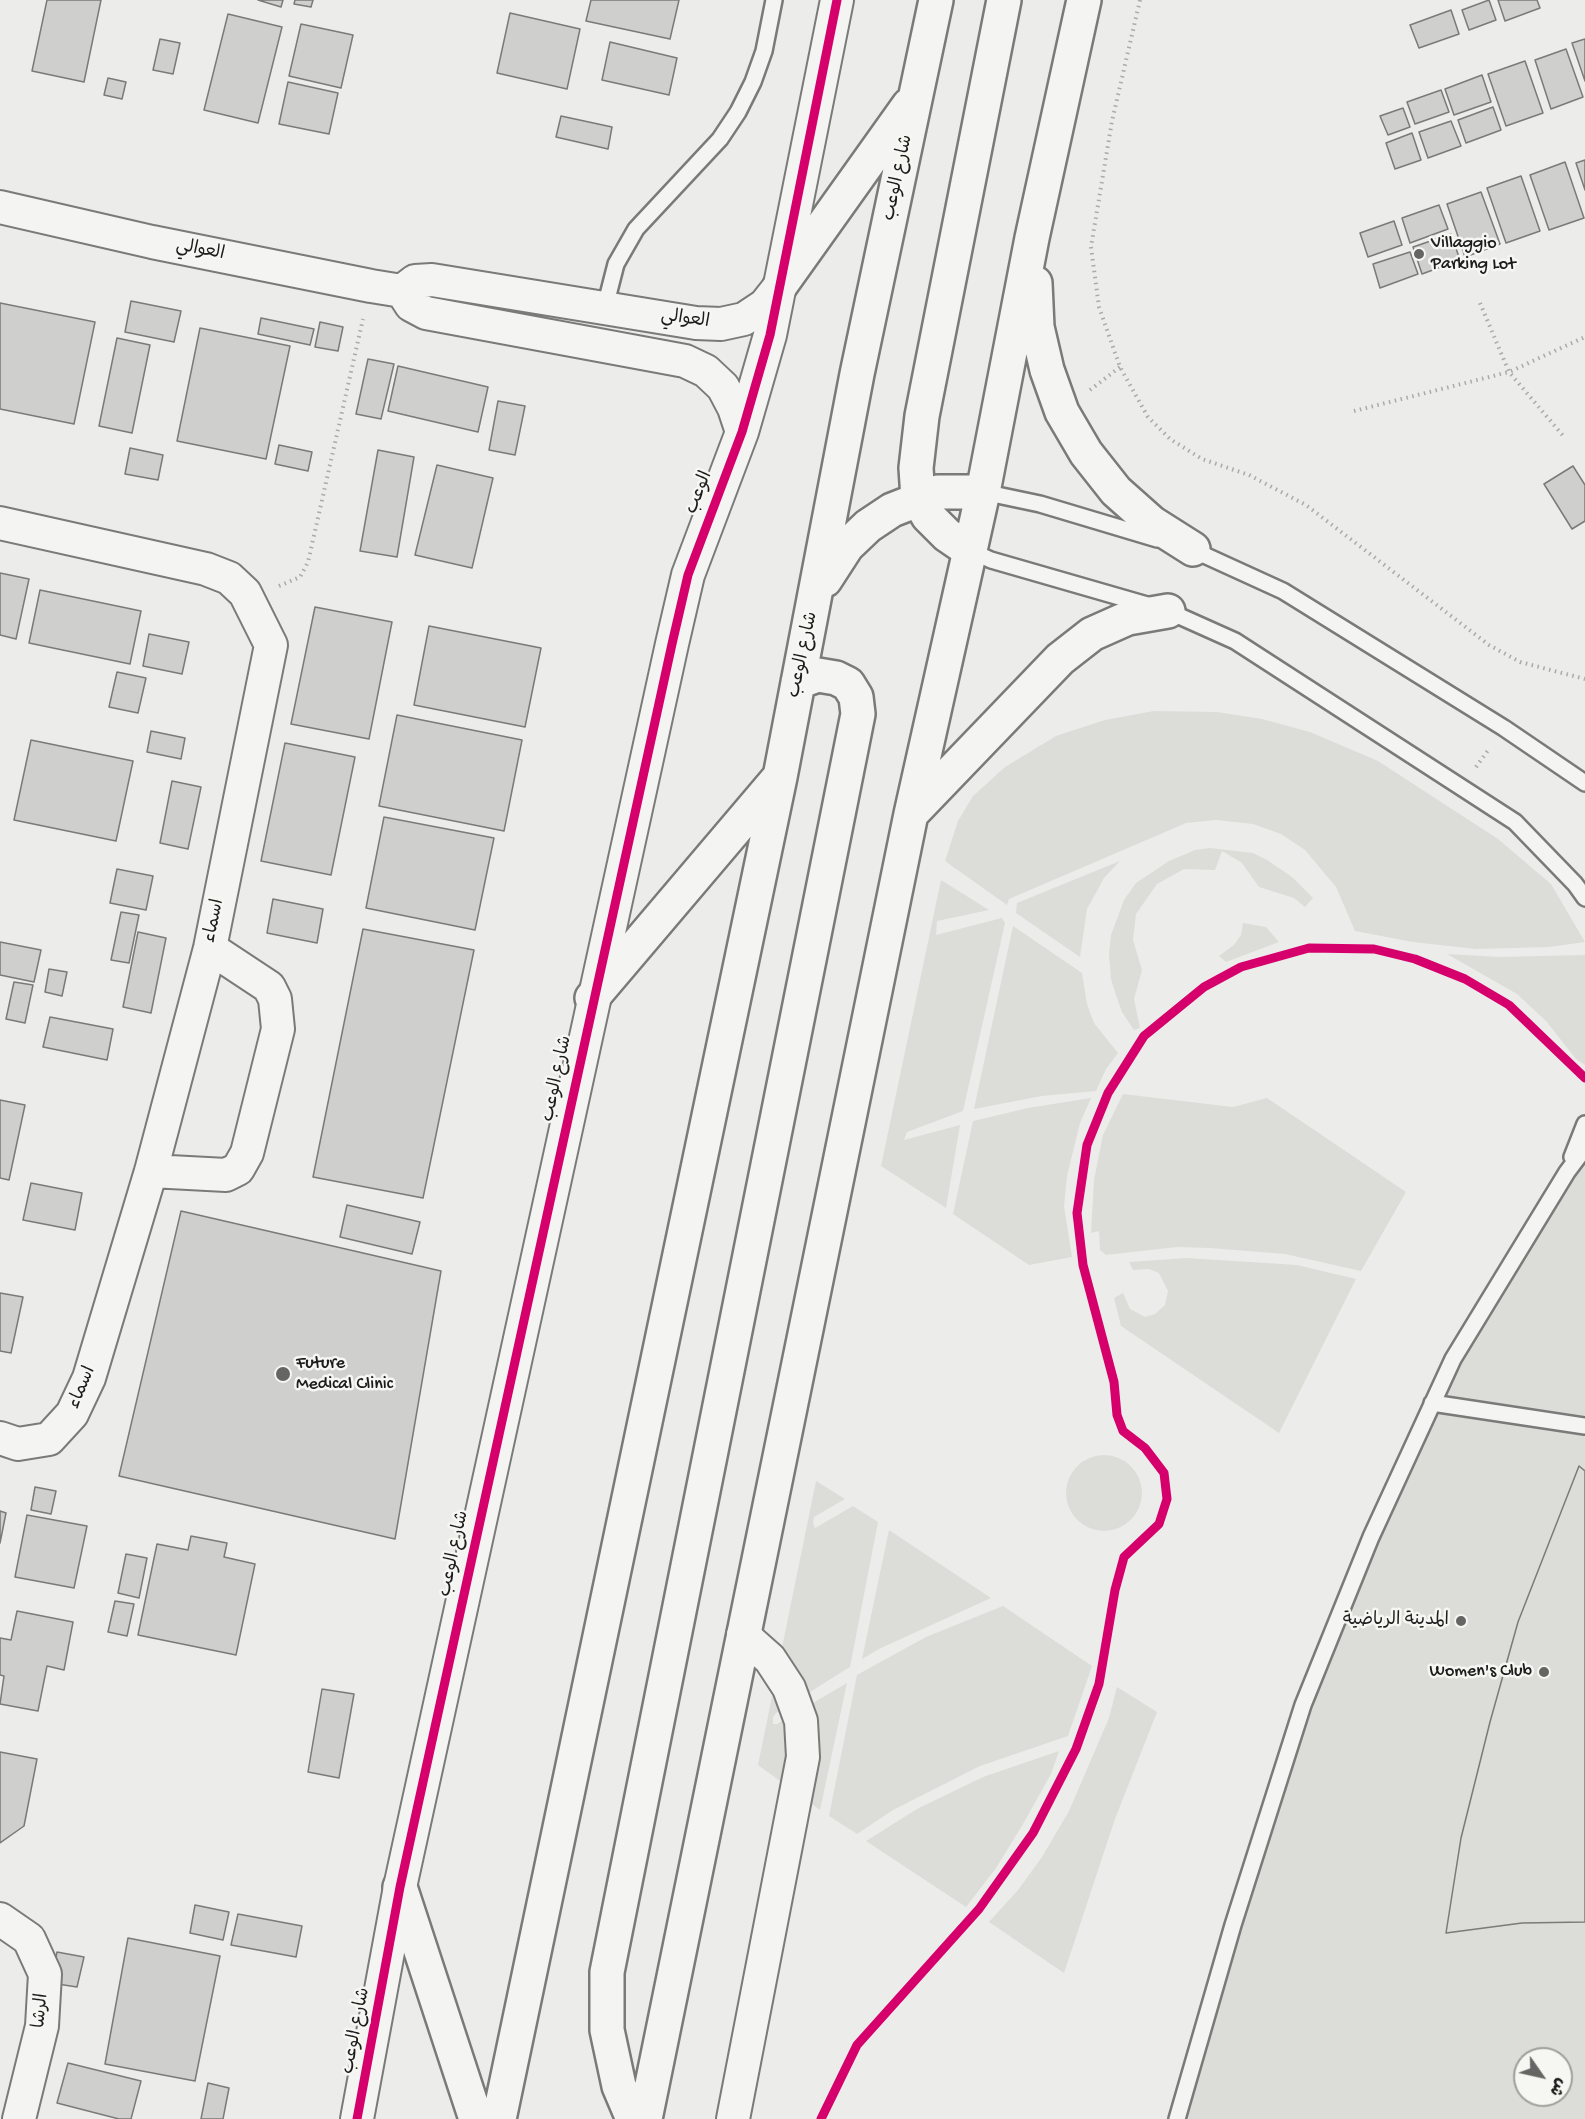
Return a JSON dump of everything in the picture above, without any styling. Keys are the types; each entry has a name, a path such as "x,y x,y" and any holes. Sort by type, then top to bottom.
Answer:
{"main road":[{"name":"شارع الوعب","path":"499,2119 780,777 858,374 936,0"},
{"path":"969,550 947,535 928,516 918,498 916,468 922,416 1004,0"},
{"path":"645,2119 911,814 982,492 1032,238 1084,0"},
{"path":"780,286 917,94"},
{"path":"1032,238 1037,327 1047,370 1062,411 1086,453 1116,491 1152,523 1193,549"},
{"path":"816,596 847,546 867,526 892,510 938,492 982,492"},
{"path":"911,814 1060,659 1092,634 1119,622 1168,611"},
{"path":"633,2119 619,2086 607,2030 607,1972 858,714 856,697 848,684 836,678 818,675 798,682"},
{"path":"592,998 780,777"},
{"path":"400,1887 476,2119"}],"street":[{"name":"الوعب","path":"592,998 688,575 758,384 780,286 837,0"},
{"name":"العوالي","path":"0,207 152,242 371,286 402,291 415,281 432,280 721,324 744,318 765,305 780,286"},
{"path":"402,291 411,305 426,313 684,361 706,371 723,387 734,408 742,432"},
{"name":"اسماء","path":"0,523 206,570 229,578 245,592 271,645 210,948 151,1171 89,1378 72,1414 49,1439 18,1444 0,1438"},
{"path":"151,1171 226,1175 238,1169 247,1153 278,1029 275,999 269,987 210,948"},
{"name":"شارع الوعب","path":"357,2119 400,1887 592,998"},
{"path":"738,2115 803,1757 801,1721 789,1688 770,1659 743,1635"},
{"name":"الرشا","path":"0,1920 29,1939 45,1974 42,2026 18,2119"}],"lane":[{"path":"605,307 616,264 636,229 720,139 738,112 764,51 774,0"},
{"path":"982,492 1040,504 1193,549 1283,591 1504,729 1585,783"},
{"path":"969,550 991,560 1168,611 1235,641 1515,822 1575,884 1585,898"},
{"path":"1567,1172 1585,1124"},
{"path":"1177,2119 1233,1925 1303,1705 1371,1537 1453,1359 1567,1172 1585,1148"},
{"path":"1432,1403 1585,1426"}],"path":[{"path":"1140,0 1112,121 1091,247 1099,307 1120,366 1148,417 1170,439 1202,459 1249,476 1306,505 1489,645 1520,662 1585,680"},
{"path":"245,592 285,585 300,577 308,562 371,286"},
{"path":"1480,303 1509,372 1565,438"},
{"path":"1354,411 1509,372 1585,337"}],"shaded area":[{"path":"1154,711 1217,712 1262,719 1310,732 1378,761 1498,839 1551,884 1585,942 1549,947 1476,949 1413,942 1355,931 1336,887 1305,850 1281,834 1253,824 1216,820 1186,823 1009,899 1007,905 945,861 958,821 973,796 1005,767 1056,736 1105,720"},
{"path":"1210,848 1253,853 1292,877 1313,898 1305,907 1294,898 1259,887 1242,863 1222,851 1215,870 1184,869 1157,884 1136,914 1133,940 1142,970 1134,999 1140,1028 1134,1030 1122,1012 1116,995 1111,979 1109,954 1111,935 1124,900 1136,883 1169,861 1195,850"},
{"path":"1120,861 1104,878 1087,909 1080,957 1016,913 1017,903"},
{"path":"941,880 989,910 937,921 936,935 1002,918 1005,923 963,1111 907,1132 904,1140 960,1125 946,1208 881,1166"},
{"path":"1243,923 1266,927 1279,942 1226,962 1219,956 1234,945 1241,935"},
{"path":"1013,926 1082,973 1087,1004 1094,1023 1118,1053 1106,1069 1096,1091 1042,1096 974,1109"},
{"path":"1447,954 1500,957 1585,955 1585,1065 1576,1059 1546,1021 1517,994"},
{"path":"1123,1094 1233,1107 1267,1098 1406,1192 1361,1271 1285,1254 1210,1248 1177,1247 1106,1255 1100,1250 1099,1231 1091,1233 1094,1180 1103,1135"},
{"path":"1091,1098 1080,1123 1067,1176 1064,1206 1072,1257 1029,1265 953,1214 973,1121 1028,1108"},
{"name":"المدينة الرياضية","path":"1585,1124 1585,2119 1177,2119 1303,1705 1453,1359 1567,1172"},
{"path":"1187,1258 1297,1265 1356,1279 1279,1433 1121,1326 1114,1298 1123,1293 1130,1309 1145,1317 1155,1314 1165,1305 1168,1291 1159,1273 1149,1269 1133,1270 1129,1262"},
{"path":"1104,1455 1118,1458 1131,1466 1139,1479 1142,1493 1139,1507 1131,1520 1118,1528 1104,1531 1090,1528 1077,1520 1069,1507 1066,1493 1069,1479 1077,1466 1090,1458"},
{"path":"816,1481 845,1499 814,1517 815,1528 853,1506 878,1522 850,1667 773,1717 773,1724 777,1724 847,1683 820,1810 758,1765"},
{"path":"889,1530 991,1598 881,1648 862,1659"},
{"path":"1003,1606 1092,1666 1068,1736 980,1766 893,1810 857,1834 829,1816 857,1675 926,1637"},
{"path":"1117,1687 1157,1712 1115,1819 1064,1973 989,1922 1018,1890 1042,1857 1069,1811 1109,1718"},
{"path":"1059,1751 1051,1774 1023,1824 996,1868 966,1907 866,1841 917,1809 983,1777"}],"building":[{"path":"47,0 101,0 84,82 32,71"},
{"path":"258,0 283,0 281,7"},
{"path":"295,0 313,0 311,7 294,4"},
{"path":"591,0 679,0 670,39 586,21"},
{"path":"1489,0 1496,20 1469,30 1462,10"},
{"path":"1498,0 1537,0 1540,8 1505,21"},
{"path":"1451,10 1459,34 1419,48 1410,25"},
{"path":"510,13 580,29 567,89 497,73"},
{"path":"228,14 282,27 258,123 204,110"},
{"path":"301,24 353,35 341,88 289,76"},
{"path":"160,39 180,43 173,74 153,70"},
{"path":"1585,39 1585,81 1572,43"},
{"path":"610,42 677,58 669,95 602,80"},
{"path":"1566,49 1583,97 1551,109 1535,60"},
{"path":"1525,61 1543,113 1506,126 1488,74"},
{"path":"1482,75 1491,102 1454,115 1445,89"},
{"path":"108,78 126,82 122,99 104,95"},
{"path":"288,82 338,93 329,134 279,124"},
{"path":"1441,90 1449,112 1415,124 1407,102"},
{"path":"1493,107 1501,130 1466,143 1458,120"},
{"path":"1403,108 1410,127 1388,135 1380,116"},
{"path":"561,116 612,127 608,149 556,137"},
{"path":"1451,121 1461,146 1428,158 1419,132"},
{"path":"1412,133 1421,160 1395,169 1386,143"},
{"path":"1585,160 1585,190 1576,163"},
{"path":"1565,162 1584,218 1549,230 1530,175"},
{"path":"1521,176 1540,231 1506,243 1487,188"},
{"path":"1481,192 1500,244 1465,257 1447,204"},
{"path":"1439,205 1448,229 1410,243 1402,218"},
{"path":"1394,221 1402,245 1368,257 1360,233"},
{"path":"1451,234 1460,260 1422,274 1413,247"},
{"path":"1410,252 1418,274 1380,288 1373,264"},
{"path":"131,301 181,311 174,342 125,332"},
{"path":"0,303 95,322 74,424 0,409"},
{"path":"261,318 314,329 310,345 258,334"},
{"path":"320,322 343,327 338,351 315,347"},
{"path":"200,328 290,346 266,459 177,441"},
{"path":"117,338 150,345 132,433 99,426"},
{"path":"368,359 394,364 381,419 356,414"},
{"path":"398,366 488,387 478,432 388,411"},
{"path":"498,401 525,406 515,455 489,450"},
{"path":"279,445 312,452 308,471 275,464"},
{"path":"130,448 163,455 158,480 125,474"},
{"path":"378,450 414,457 397,557 360,551"},
{"path":"437,465 493,478 472,568 415,555"},
{"path":"1573,466 1585,485 1585,521 1572,529 1544,484"},
{"path":"0,573 29,579 16,639 0,635"},
{"path":"40,590 141,611 130,664 29,643"},
{"path":"315,607 392,622 369,739 291,724"},
{"path":"429,626 541,648 525,727 414,705"},
{"path":"149,634 189,642 182,674 143,666"},
{"path":"117,672 146,678 138,713 109,707"},
{"path":"397,715 522,740 504,831 379,806"},
{"path":"151,731 185,738 181,759 147,752"},
{"path":"31,740 133,761 116,841 14,820"},
{"path":"285,743 355,757 331,875 261,861"},
{"path":"172,781 201,787 188,849 160,843"},
{"path":"384,817 494,838 475,930 366,908"},
{"path":"117,869 153,876 146,910 110,903"},
{"path":"273,899 323,909 317,943 267,933"},
{"path":"121,912 139,915 129,963 111,960"},
{"path":"363,929 474,950 423,1198 313,1177"},
{"path":"138,932 166,938 151,1013 123,1007"},
{"path":"0,942 41,950 34,982 0,975"},
{"path":"49,969 67,972 62,996 45,992"},
{"path":"14,982 33,985 25,1023 6,1019"},
{"path":"50,1017 113,1029 107,1060 43,1047"},
{"path":"0,1100 25,1105 9,1180 0,1178"},
{"path":"31,1183 82,1193 75,1230 23,1220"},
{"path":"347,1205 420,1222 412,1254 340,1237"},
{"name":"Future Medical Clinic","path":"181,1211 441,1271 395,1539 119,1476"},
{"path":"0,1293 23,1297 11,1353 0,1351"},
{"name":"Women's Club","path":"1579,1466 1585,1471 1585,1922 1522,1923 1446,1933 1461,1838 1518,1622"},
{"name":"Women's Club","path":"1579,1466 1585,1471 1585,1922 1522,1923 1446,1933 1461,1838 1518,1622"},
{"path":"35,1487 56,1491 51,1514 31,1510"},
{"path":"0,1511 6,1513 0,1543"},
{"path":"27,1515 87,1526 74,1588 15,1577"},
{"path":"191,1536 227,1543 224,1557 255,1564 236,1655 138,1635 157,1544 188,1550"},
{"path":"126,1554 147,1558 139,1598 118,1593"},
{"path":"115,1601 134,1604 127,1636 108,1632"},
{"path":"17,1611 73,1622 64,1670 47,1666 38,1711 0,1704 4,1676 0,1675 0,1638 11,1640"},
{"path":"322,1689 354,1694 339,1778 308,1772"},
{"path":"0,1752 37,1759 24,1826 0,1843"},
{"path":"195,1905 229,1912 223,1940 190,1933"},
{"path":"238,1914 302,1926 296,1957 231,1945"},
{"path":"128,1938 220,1956 195,2081 105,2064"},
{"path":"57,1952 84,1957 77,1987 51,1983"},
{"path":"68,2063 141,2081 131,2119 119,2119 57,2103"},
{"path":"208,2083 229,2088 223,2119 201,2119"}],"cycle path":[{"path":"357,2119 400,1887 672,644 688,575 742,432 770,335 837,0"},
{"path":"821,2119 857,2045 979,1909 1033,1833 1076,1749 1099,1684 1115,1590 1124,1557 1159,1524 1167,1499 1164,1473 1145,1448 1123,1431 1117,1415 1114,1382 1083,1265 1077,1213 1087,1145 1108,1093 1144,1036 1204,987 1241,967 1309,948 1374,949 1415,959 1465,979 1509,1005 1585,1078"}],"place":[{"name":"Villaggio Parking Lot","path":"1419,254"},
{"name":"Future Medical Clinic","path":"283,1374"},
{"name":"المدينة الرياضية","path":"1461,1621"},
{"name":"Women's Club","path":"1544,1672"}]}
